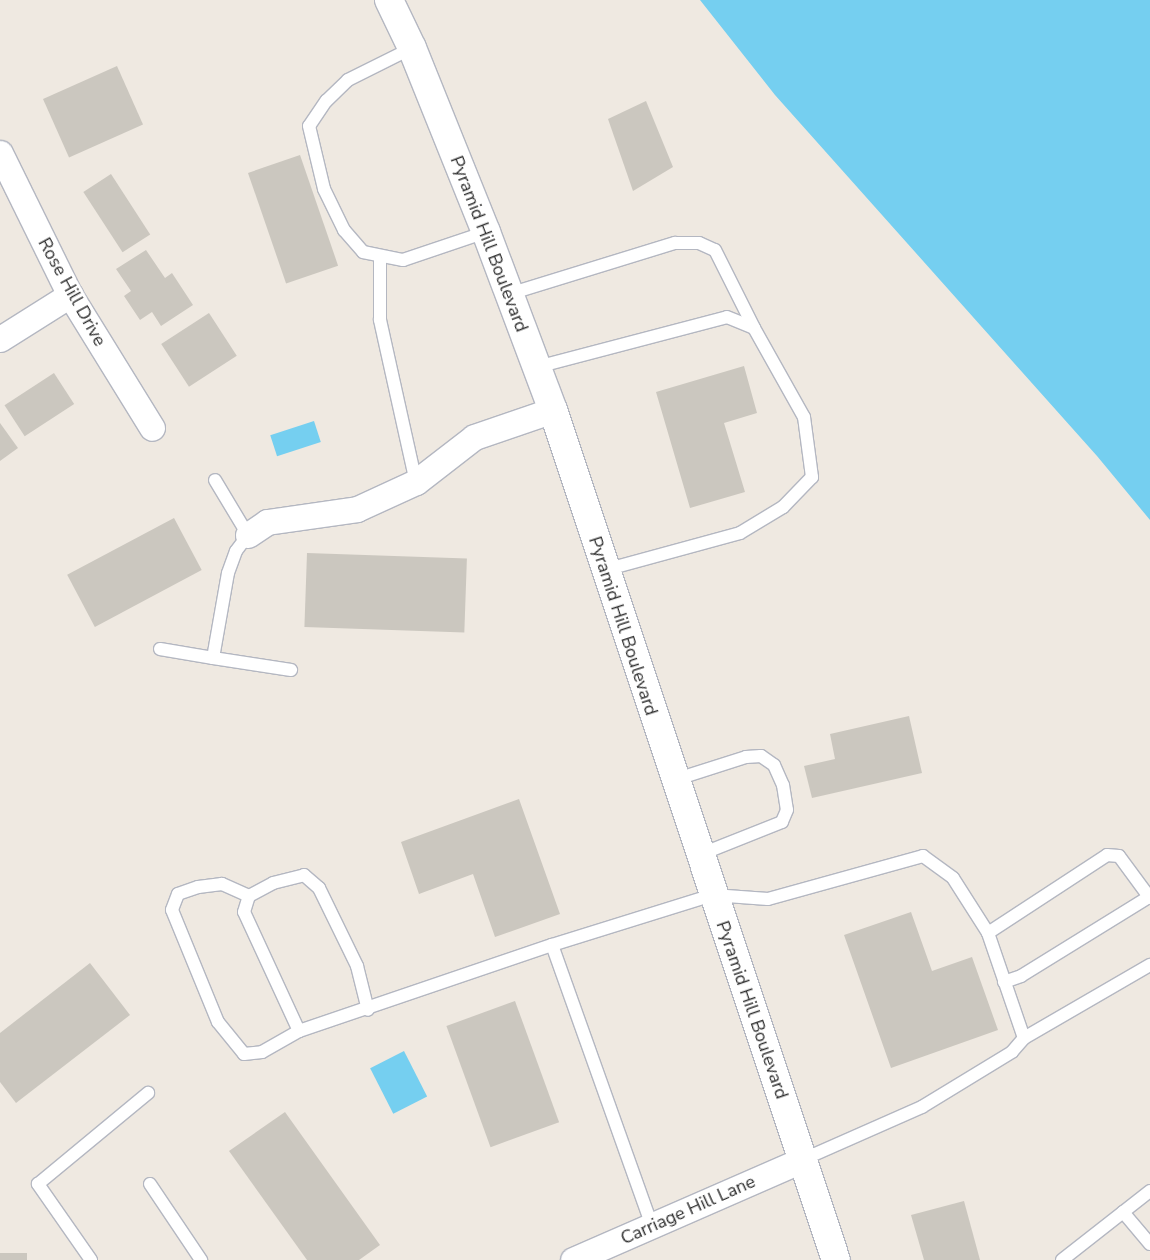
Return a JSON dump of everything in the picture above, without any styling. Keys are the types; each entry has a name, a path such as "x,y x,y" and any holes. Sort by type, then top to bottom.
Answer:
{"main road":[{"name":"Pyramid Hill Boulevard","path":"389,0 412,48 486,232 553,410 674,780 836,1260"}],"street":[{"name":"Rose Hill Drive","path":"0,153 70,295 152,428"},
{"path":"0,339 70,295"},
{"path":"248,534 267,522 357,510 416,482 474,438 553,410"},
{"name":"Carriage Hill Lane","path":"573,1260 802,1160"}],"lane":[{"path":"412,48 348,80 326,101 308,126 324,189 344,230 363,252 403,260 486,232"},
{"path":"509,294 675,243 699,243 715,250 754,328 804,417 812,477 783,506 740,533 605,570"},
{"path":"380,256 380,320 416,482"},
{"path":"536,367 727,316 754,328"},
{"path":"213,658 228,573 236,551 248,534 215,480"},
{"path":"160,649 291,670"},
{"path":"674,780 746,757 761,756 774,765 783,785 787,810 782,822 699,855"},
{"path":"988,933 1107,855 1119,856 1150,898 1021,976 1004,982"},
{"path":"249,896 222,884 198,887 178,894 172,910 218,1022 244,1054 262,1052 299,1031 368,1010 552,945 713,895 768,899 924,856 953,878 988,933 1024,1038"},
{"path":"299,1031 244,912 249,896 273,883 304,875 319,888 357,966 368,1010"},
{"path":"552,945 652,1226"},
{"path":"802,1160 922,1106 1012,1052 1024,1038 1150,964"},
{"path":"91,1260 38,1184 148,1093"},
{"path":"150,1184 202,1260"},
{"path":"1067,1258 1150,1191"},
{"path":"1123,1212 1150,1244"}],"water":[{"path":"700,0 1150,0 1150,520 1097,456 775,95"},
{"path":"314,421 321,442 277,456 270,435"},
{"path":"404,1051 427,1096 393,1114 370,1068"}],"building":[{"path":"117,66 143,124 69,157 43,99"},
{"path":"646,101 673,167 633,191 608,119"},
{"path":"300,155 338,266 286,284 248,173"},
{"path":"111,174 150,234 123,252 83,192"},
{"path":"146,250 165,278 172,273 193,305 161,326 152,312 140,320 124,296 131,291 116,269"},
{"path":"209,313 237,356 189,387 161,344"},
{"path":"744,366 757,413 724,423 745,492 690,508 656,392"},
{"path":"54,373 74,404 25,436 5,405"},
{"path":"0,423 18,448 0,461"},
{"path":"174,518 202,570 95,627 67,575"},
{"path":"307,553 467,559 464,633 304,627"},
{"path":"909,716 922,773 812,798 804,766 835,759 830,734"},
{"path":"519,799 560,914 495,937 473,874 419,894 401,842"},
{"path":"911,912 932,971 972,957 998,1030 891,1068 844,935"},
{"path":"90,963 130,1015 16,1103 0,1082 0,1033"},
{"path":"515,1001 559,1122 491,1147 446,1026"},
{"path":"285,1112 380,1245 359,1260 307,1260 229,1151"},
{"path":"964,1201 980,1260 924,1260 911,1215"},
{"path":"0,1253 27,1253 27,1260 0,1260"}]}
